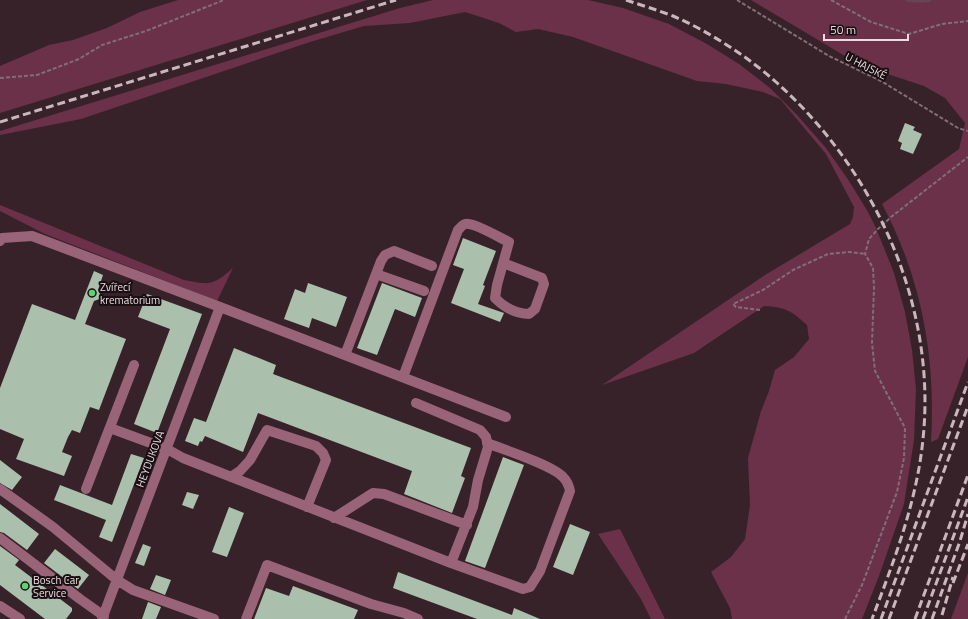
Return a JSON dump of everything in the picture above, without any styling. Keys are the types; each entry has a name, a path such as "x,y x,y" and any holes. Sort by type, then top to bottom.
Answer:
{"street":[{"path":"403,377 458,230 461,226 468,223 477,226 509,242 503,263 497,285 495,298 504,307 520,314 530,314 535,309 544,284 542,278 503,263"},
{"path":"0,241 2,238 32,236 506,417"},
{"path":"345,355 376,274 385,255 394,252 432,266"},
{"path":"376,274 424,291"},
{"name":"HEYDUKOVA","path":"103,617 220,307"},
{"path":"86,489 134,365"},
{"path":"416,403 480,430 486,437 488,447 478,480 473,507 451,563"},
{"path":"110,428 167,449 183,458 334,518 523,589 530,586 540,571 570,491 569,485 563,477 552,468 487,443"},
{"path":"231,477 240,471 250,460 267,430 316,446 323,453 326,460 307,507"},
{"path":"0,489 53,527 117,580 133,590 214,619"},
{"path":"334,518 373,493 384,494 466,525"},
{"path":"0,538 103,617"},
{"path":"246,619 267,565 371,604 418,619"},
{"path":"0,606 20,619"},
{"path":"384,619 388,609"}],"path":[{"path":"0,78 37,75 79,59 102,45 146,31 224,0"},
{"name":"U HAJSKÉ","path":"737,0 829,56 881,81 958,128 968,131"},
{"path":"831,0 871,22 909,34 942,24 968,21"},
{"path":"845,619 862,585 898,492 904,458 905,428 875,371 872,343 874,288 873,268 866,254 869,239 891,217 968,156"},
{"path":"760,310 736,307 734,304 763,290 793,270 828,254 849,252 866,254"}],"shaded area":[{"path":"178,0 367,0 0,113 0,66 49,45 73,40 107,28 140,12"},
{"path":"433,0 588,0 623,8 669,24 707,44 739,64 770,88 797,115 826,148 849,181 876,228 894,273 905,312 912,350 916,389 914,440 904,504 879,576 862,619 732,619 730,608 711,572 731,557 745,539 750,505 748,458 761,411 775,370 794,357 809,339 807,325 802,320 783,309 764,306 694,353 602,385 765,275 850,224 853,217 854,207 826,154 780,99 763,92 726,84 697,81 573,37 538,29 516,32 499,23 465,12 410,23 364,26 310,42 81,119 0,135 0,131 400,8"},
{"path":"751,0 968,0 968,357 938,439 931,442 931,380 923,320 907,261 896,232 882,204 959,149 965,123 945,98 924,86 860,65"},
{"path":"0,205 184,280 200,283 211,283 233,268 217,301 45,234 0,211"},
{"path":"620,529 665,619 651,619 641,599 598,534"},
{"path":"968,573 968,619 951,619"}],"building":[{"path":"905,123 915,127 913,130 922,134 913,154 900,149 902,143 898,141"},
{"path":"463,238 496,251 483,285 485,286 478,304 504,313 500,322 451,303 464,269 453,265"},
{"path":"94,271 103,275 98,290 102,298 94,301 85,324 126,339 99,410 90,407 80,433 72,430 68,437 62,452 72,456 64,476 16,459 24,439 0,429 0,388 32,304 75,320"},
{"path":"308,283 347,297 336,327 312,318 309,328 284,319 295,289 305,293"},
{"path":"382,283 422,298 415,317 395,309 377,355 357,348"},
{"path":"147,294 202,314 157,433 134,424 170,329 138,317"},
{"path":"234,348 276,365 273,374 471,448 461,476 465,478 452,513 404,494 412,471 258,413 243,452 205,436 202,442 200,441 198,446 185,441 194,418 206,422"},
{"path":"131,454 144,458 112,542 99,537 106,520 54,500 60,485 112,505"},
{"path":"503,457 524,465 485,568 465,561"},
{"path":"0,460 22,477 12,490 0,483"},
{"path":"187,492 199,495 193,509 182,505"},
{"path":"0,504 39,534 27,550 4,533 0,532"},
{"path":"229,507 244,513 227,557 212,552"},
{"path":"570,524 590,532 573,575 553,567"},
{"path":"143,544 151,547 144,566 135,563"},
{"path":"0,546 19,560 15,565 72,608 72,611 66,619 45,619 0,585"},
{"path":"55,549 89,575 78,589 44,563"},
{"path":"398,572 512,615 514,608 540,619 477,619 393,588"},
{"path":"156,575 171,580 165,595 150,589"},
{"path":"293,586 358,610 354,619 254,619 266,588 289,596"},
{"path":"148,602 161,607 156,619 142,619"}],"waterway":[{"path":"907,0 930,0"}],"railway":[{"path":"0,122 396,0"},
{"path":"626,0 673,16 700,29 753,63 776,82 811,117 843,156 870,199 892,244 909,291 920,339 925,389 923,439 916,485 904,530 872,619"},
{"path":"881,619 968,382"},
{"path":"889,619 968,406"},
{"path":"915,619 968,475"},
{"path":"923,619 968,497"},
{"path":"932,619 968,514"},
{"path":"953,583 968,544"},
{"path":"942,615 953,577"}],"place":[{"name":"Zvířecí krematorium","path":"92,293"},
{"name":"Bosch Car Service","path":"25,586"}]}
